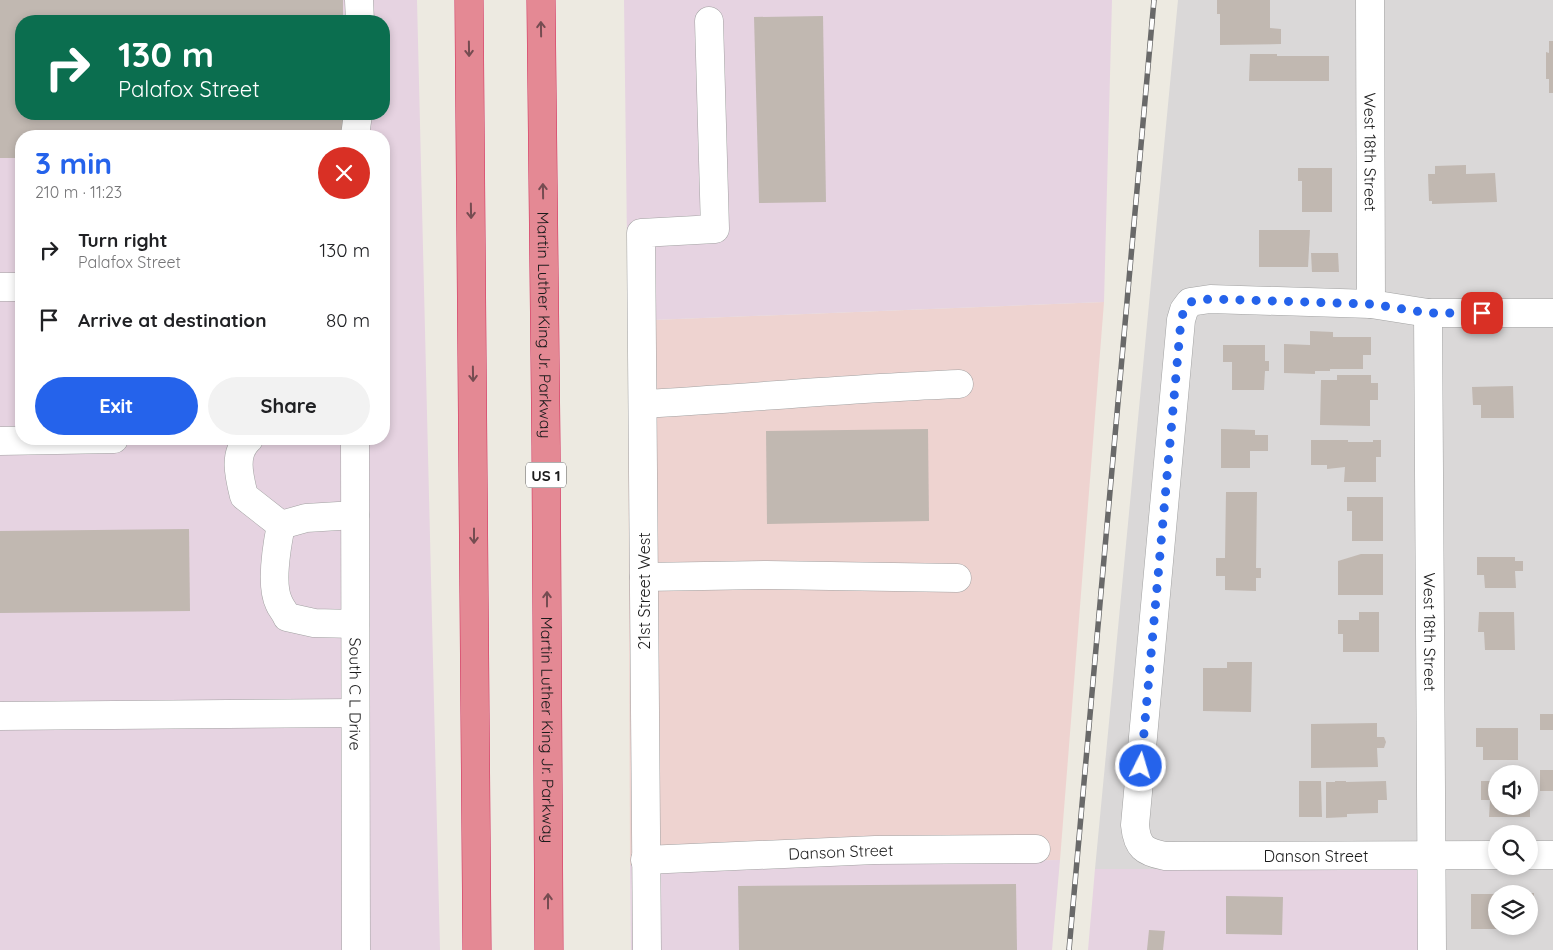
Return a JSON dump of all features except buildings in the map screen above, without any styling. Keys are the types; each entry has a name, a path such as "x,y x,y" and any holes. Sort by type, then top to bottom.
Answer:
{"highway":[{"path":"468,0 477,950"},
{"name":"Martin Luther King Jr. Parkway","path":"541,0 549,950"}],"street":[{"path":"359,0 360,15"},
{"name":"West 18th Street","path":"1370,0 1371,304"},
{"name":"21st Street West","path":"651,948 645,860 644,404 641,233 715,229 709,21"},
{"path":"0,286 15,287"},
{"name":"Danson Street","path":"1371,304 1210,299 1190,302 1184,310 1179,340 1135,825 1140,844 1150,853 1165,856 1488,855"},
{"path":"1371,304 1428,313 1553,313"},
{"name":"West 18th Street","path":"1428,313 1432,950"},
{"path":"644,404 763,397 839,390 959,384"},
{"path":"0,441 15,441"},
{"path":"242,445 238,468 244,496 281,525"},
{"name":"South C L Drive","path":"355,445 356,950"},
{"path":"281,525 306,518 355,515"},
{"path":"281,525 274,578 278,602 287,617 314,623 355,624"},
{"path":"644,577 767,575 957,578"},
{"path":"0,716 355,713"},
{"name":"Danson Street","path":"645,860 875,850 1036,848"},
{"path":"1538,855 1553,855"}],"shaded area":[{"path":"0,0 417,0 440,950 0,950"},
{"path":"624,0 1112,0 1104,302 628,321"},
{"path":"1178,0 1553,0 1553,950 1419,950 1418,869 1095,869"},
{"path":"1104,302 1060,860 630,865 628,321"},
{"path":"1060,860 1052,950 631,950 630,865"},
{"path":"1095,869 1418,869 1419,950 1088,950"}],"railway":[{"path":"1069,950 1154,0"}],"route":[{"path":"1141,766 1181,320 1184,310 1190,302 1210,299 1371,304 1428,313 1482,313"}]}
